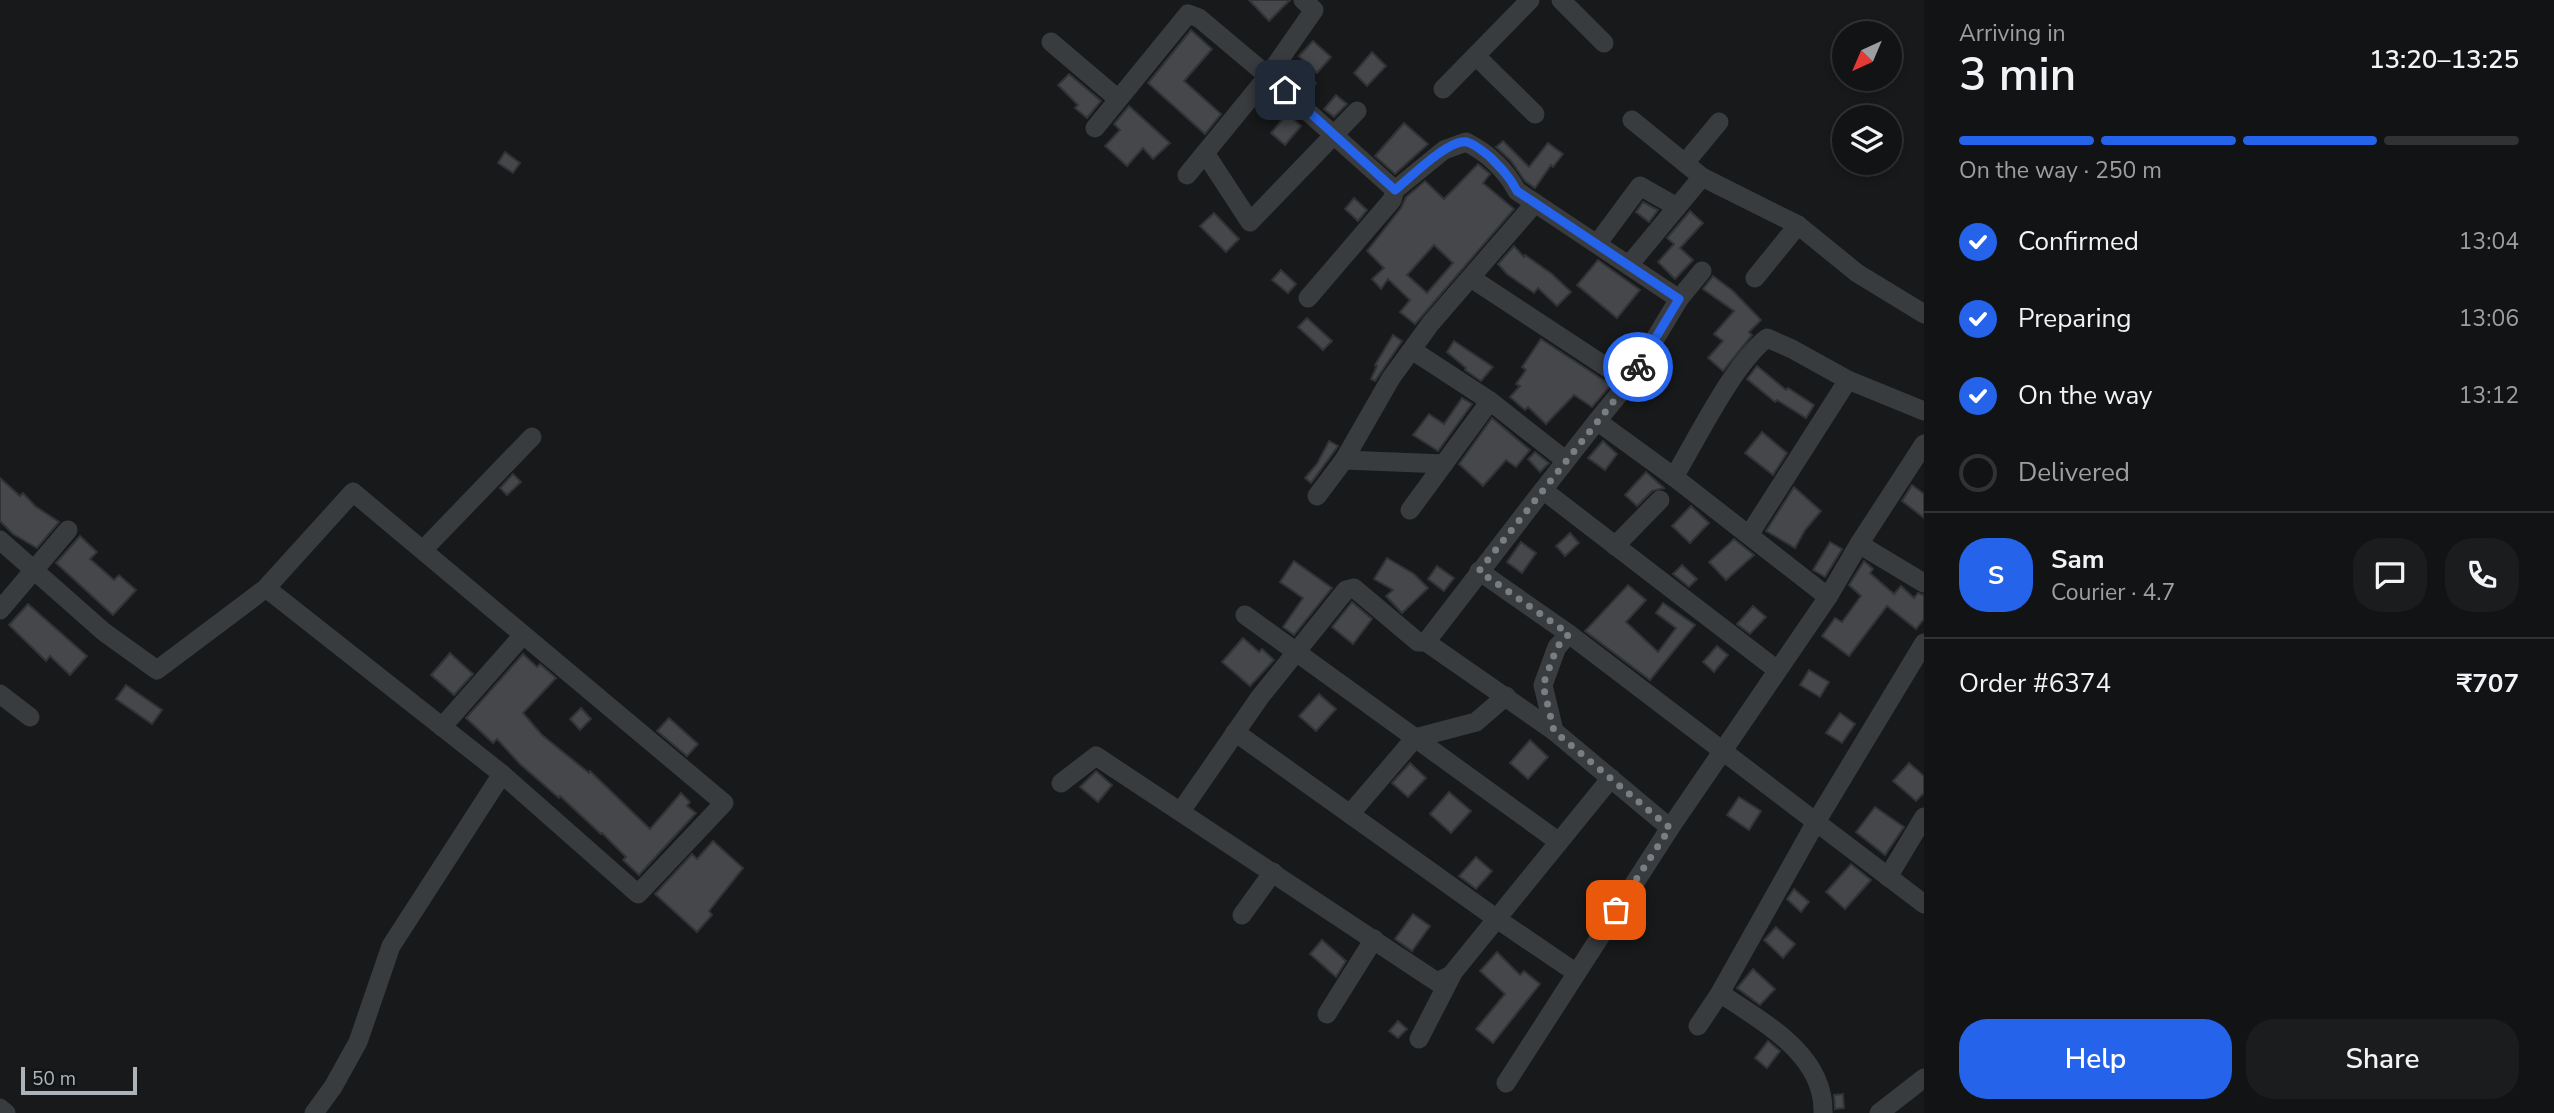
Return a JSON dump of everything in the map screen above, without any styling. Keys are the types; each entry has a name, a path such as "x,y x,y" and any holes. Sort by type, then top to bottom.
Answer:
{"street":[{"path":"1186,175 1268,76 1314,10 1303,0"},
{"path":"1443,89 1530,0"},
{"path":"1561,0 1604,43"},
{"path":"1095,128 1188,14 1199,18 1268,76 1395,190"},
{"path":"1051,42 1118,99"},
{"path":"1476,56 1535,114"},
{"path":"1205,153 1250,222 1357,111"},
{"path":"1632,120 1702,177 1798,225 1857,273 1924,314"},
{"path":"1685,163 1720,122"},
{"path":"1308,298 1392,200 1395,190 1444,150 1466,142 1483,150 1509,176 1517,191 1679,299"},
{"path":"1629,265 1702,177"},
{"path":"1597,244 1640,186 1677,207"},
{"path":"1317,496 1344,460 1391,378 1430,323 1535,202"},
{"path":"1755,278 1798,225"},
{"path":"1426,642 1629,382 1679,299 1702,271"},
{"path":"1471,278 1629,382"},
{"path":"1674,478 1730,382 1759,344 1767,338 1848,380 1924,411"},
{"path":"1412,350 1490,401 1566,460"},
{"path":"1749,535 1848,380"},
{"path":"1410,510 1490,401"},
{"path":"1597,421 1828,597"},
{"path":"423,551 531,437"},
{"path":"1506,1083 1670,828 1828,597 1924,444"},
{"path":"1344,460 1444,464"},
{"path":"1543,490 1777,670"},
{"path":"0,540 104,632 157,670 266,589 353,492 723,803 638,894 502,774 266,589"},
{"path":"1615,546 1660,500"},
{"path":"0,610 68,530"},
{"path":"1859,544 1924,583"},
{"path":"1479,571 1569,634 1924,904"},
{"path":"1181,811 1235,732 1296,652 1350,588 1354,588 1418,642 1426,642 1554,731 1670,828"},
{"path":"1245,615 1559,842"},
{"path":"1554,731 1543,685 1557,647 1569,634"},
{"path":"442,727 523,635"},
{"path":"1698,1026 1720,993 1816,821 1924,643"},
{"path":"0,694 30,717"},
{"path":"1350,814 1415,738 1476,722 1506,696"},
{"path":"1235,732 1575,972"},
{"path":"1061,783 1096,756 1437,982 1453,973"},
{"path":"314,1113 333,1087 358,1042 391,946 502,774"},
{"path":"1419,1039 1453,973 1611,778"},
{"path":"1888,877 1924,817"},
{"path":"1242,915 1272,872"},
{"path":"1327,1014 1374,939"},
{"path":"1720,993 1791,1043 1813,1071 1823,1098 1823,1113"},
{"path":"1879,1113 1924,1078"},
{"path":"0,1108 6,1113"}],"building":[{"path":"1249,0 1290,0 1269,21"},
{"path":"1191,30 1212,49 1184,81 1221,114 1205,134 1148,83"},
{"path":"1313,41 1331,57 1317,73 1299,56"},
{"path":"1372,52 1386,66 1367,86 1354,73"},
{"path":"1303,71 1316,83 1306,94 1293,82"},
{"path":"1069,74 1101,101 1087,118 1075,108 1078,105 1058,85"},
{"path":"1336,95 1347,104 1334,117 1324,109"},
{"path":"1129,106 1170,143 1153,159 1143,148 1127,166 1105,146 1120,130 1114,124"},
{"path":"1287,114 1301,126 1285,145 1271,133"},
{"path":"1404,123 1428,144 1395,174 1375,156"},
{"path":"1503,141 1529,167 1548,143 1563,154 1553,167 1551,165 1535,188 1525,181 1511,161 1496,147"},
{"path":"505,152 520,163 513,173 498,163"},
{"path":"1478,164 1490,174 1483,183 1514,209 1415,324 1400,312 1410,300 1388,279 1381,289 1372,279 1384,268 1367,251 1401,208 1406,197 1425,181 1444,199","holes":["1434,245 1453,263 1427,293 1407,275"]},
{"path":"1354,198 1367,210 1358,221 1345,209"},
{"path":"1643,202 1658,210 1649,222 1636,212"},
{"path":"1690,211 1703,223 1680,248 1693,260 1675,279 1658,262 1674,244 1667,238"},
{"path":"1214,213 1239,239 1226,252 1200,226"},
{"path":"1514,246 1524,257 1525,255 1552,274 1571,292 1557,306 1538,288 1534,293 1507,274 1498,264"},
{"path":"1598,260 1640,290 1617,318 1577,285"},
{"path":"1281,270 1296,284 1288,293 1272,280"},
{"path":"1713,276 1733,291 1761,320 1749,332 1752,335 1723,371 1708,358 1723,341 1714,334 1734,311 1703,289"},
{"path":"1307,318 1332,341 1323,350 1298,327"},
{"path":"1393,335 1402,341 1375,381 1371,379 1377,366 1375,365"},
{"path":"1541,339 1611,385 1592,407 1574,395 1546,424 1528,407 1525,410 1510,397 1520,386 1516,384 1526,370 1522,367"},
{"path":"1454,341 1493,367 1481,381 1447,352"},
{"path":"1757,366 1786,390 1788,388 1814,405 1806,418 1777,400 1775,402 1747,379"},
{"path":"1462,398 1472,404 1438,451 1413,435 1429,414 1444,424"},
{"path":"1492,418 1530,450 1516,467 1506,460 1483,486 1459,464"},
{"path":"1762,432 1787,453 1773,475 1745,453"},
{"path":"1329,441 1338,446 1311,483 1305,478 1317,464"},
{"path":"1603,441 1617,454 1605,470 1588,458"},
{"path":"1535,452 1549,463 1540,472 1528,459"},
{"path":"1646,472 1664,488 1652,491 1637,506 1625,495"},
{"path":"513,474 521,482 507,495 500,488"},
{"path":"0,478 20,496 23,493 35,506 59,522 37,548 13,534 0,521"},
{"path":"1912,485 1924,494 1924,518 1902,501"},
{"path":"1794,487 1821,511 1805,530 1795,548 1766,531"},
{"path":"1691,506 1709,523 1690,543 1672,526"},
{"path":"1570,533 1579,543 1565,556 1556,546"},
{"path":"80,536 97,552 90,559 114,580 119,575 136,590 113,615 56,563"},
{"path":"1734,539 1754,555 1726,580 1709,562"},
{"path":"1521,542 1536,553 1522,573 1507,562"},
{"path":"1830,542 1842,549 1825,577 1813,570"},
{"path":"1387,558 1414,574 1428,588 1402,613 1386,596 1393,590 1374,579"},
{"path":"1294,561 1332,588 1294,635 1283,627 1303,598 1280,582"},
{"path":"1864,561 1873,569 1870,573 1894,594 1901,586 1914,598 1918,593 1924,595 1924,619 1916,629 1887,606 1849,656 1822,636 1835,618 1842,622 1861,596 1849,585"},
{"path":"1682,565 1697,579 1689,587 1673,574"},
{"path":"1437,566 1454,578 1444,591 1428,579"},
{"path":"1628,585 1646,600 1626,622 1658,652 1676,628 1656,613 1663,603 1695,625 1650,680 1585,631"},
{"path":"1352,602 1372,619 1353,644 1332,627"},
{"path":"28,604 87,656 70,675 50,656 46,661 9,625"},
{"path":"1753,606 1766,617 1750,634 1737,624"},
{"path":"1243,638 1259,652 1262,649 1274,660 1250,686 1222,662"},
{"path":"1717,646 1728,655 1714,672 1703,662"},
{"path":"450,653 473,674 454,695 431,675"},
{"path":"523,654 537,667 540,664 556,678 523,713 542,735 589,773 590,771 650,829 681,793 690,802 687,806 696,813 639,875 623,860 626,857 602,833 520,764 497,739 493,743 466,718"},
{"path":"1809,670 1829,682 1820,697 1800,685"},
{"path":"126,685 162,710 152,724 116,699"},
{"path":"1319,694 1336,709 1316,731 1299,716"},
{"path":"581,708 591,719 580,730 570,719"},
{"path":"1840,713 1855,724 1842,743 1826,733"},
{"path":"669,718 698,744 687,756 657,731"},
{"path":"1530,740 1548,757 1528,779 1510,763"},
{"path":"1410,763 1426,778 1408,797 1392,783"},
{"path":"1909,763 1924,776 1924,793 1916,801 1893,781"},
{"path":"1096,771 1112,785 1098,802 1080,787"},
{"path":"1449,792 1471,811 1451,833 1430,814"},
{"path":"1739,797 1761,811 1749,830 1727,815"},
{"path":"1875,807 1904,827 1885,855 1856,832"},
{"path":"713,841 743,868 709,911 712,915 697,932 655,894 692,854 697,859"},
{"path":"1476,857 1492,871 1476,889 1459,876"},
{"path":"1851,864 1871,880 1845,909 1826,892"},
{"path":"1794,889 1809,902 1801,912 1787,899"},
{"path":"1413,914 1430,926 1412,951 1395,939"},
{"path":"1776,927 1795,944 1783,958 1764,940"},
{"path":"1322,940 1346,961 1336,977 1310,954"},
{"path":"1497,952 1520,975 1524,971 1540,984 1493,1043 1476,1029 1505,994 1480,971"},
{"path":"1753,969 1775,989 1760,1005 1737,988"},
{"path":"1398,1021 1407,1029 1398,1038 1389,1031"},
{"path":"1768,1041 1780,1051 1767,1068 1755,1058"},
{"path":"1843,1094 1844,1108 1835,1109 1834,1095"}],"way so far":[{"path":"1616,910 1670,828 1554,731 1543,685 1557,647 1569,634 1479,571 1629,382 1638,367"}],"route":[{"path":"1285,90 1395,190 1444,150 1458,143 1466,142 1483,150 1509,176 1517,191 1679,299 1638,367"}]}
